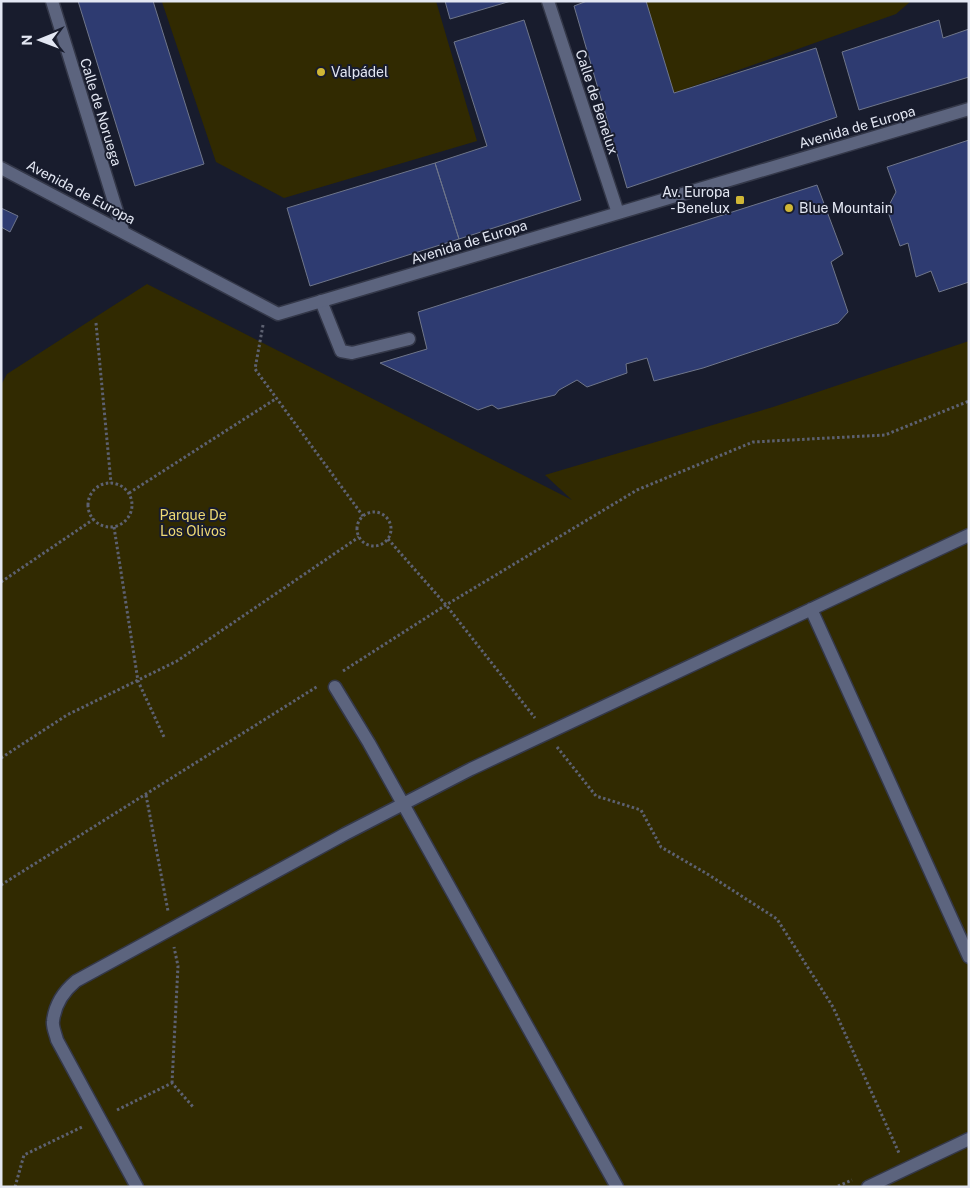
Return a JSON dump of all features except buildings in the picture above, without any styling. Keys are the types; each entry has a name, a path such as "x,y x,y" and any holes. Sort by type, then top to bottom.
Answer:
{"street":[{"name":"Calle de Noruega","path":"52,1 123,231"},
{"name":"Calle de Benelux","path":"548,1 618,213"},
{"name":"Avenida de Europa","path":"1,168 278,314 969,109"},
{"path":"321,301 341,351 352,353 410,340"},
{"path":"137,1187 57,1040 53,1022 58,1004 65,990 76,981 345,834 471,769 969,535"},
{"path":"811,609 969,957"},
{"path":"335,687 369,743 616,1187"},
{"path":"868,1187 969,1139"}],"path":[{"path":"266,307 255,369 363,516"},
{"path":"96,323 111,483"},
{"path":"129,493 277,398"},
{"path":"636,490 752,442 885,435 969,401"},
{"path":"104,483 118,484 129,493 132,507 130,514 121,525 106,527 99,524 90,513 88,506 89,498 92,492 104,483"},
{"path":"373,512 387,518 391,529 388,539 373,546 362,542 357,532 359,521 363,516 373,512"},
{"path":"1,582 94,519"},
{"path":"114,527 138,681 164,736"},
{"path":"1,758 67,715 177,661 359,537"},
{"path":"388,539 446,606 536,720"},
{"path":"554,743 596,796 641,810 661,847 709,875 777,919 833,1007 902,1160"},
{"path":"836,1187 840,1187"}],"green space":[{"name":"Valpádel","path":"436,1 477,141 284,198 216,162 162,2"},
{"path":"646,1 911,1 896,14 674,93"},
{"name":"Parque De Los Olivos","path":"147,284 572,500 545,475 773,407 969,341 969,1187 1,1187 1,385 7,374"}],"place":[{"name":"Valpádel","path":"321,72"},
{"name":"Av. Europa - Benelux","path":"740,200"},
{"name":"Blue Mountain","path":"789,208"}]}
